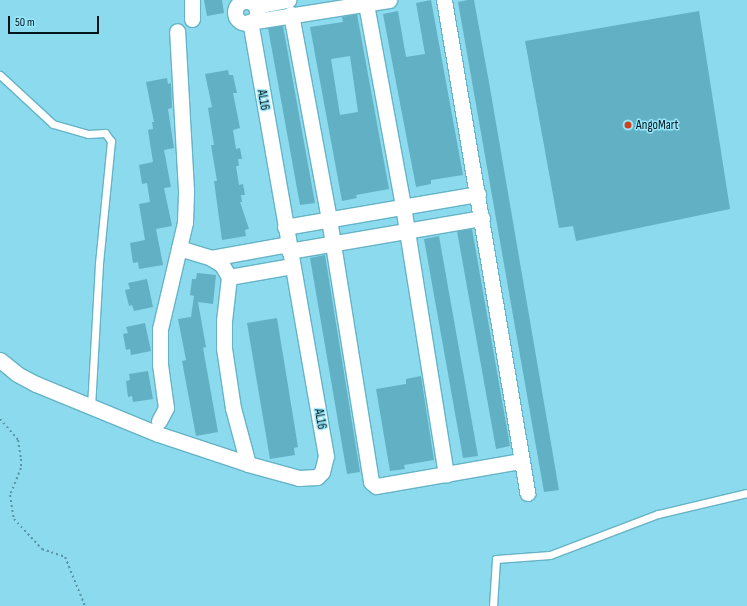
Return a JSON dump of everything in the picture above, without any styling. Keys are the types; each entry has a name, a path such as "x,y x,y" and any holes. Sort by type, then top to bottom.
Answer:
{"street":[{"path":"192,0 192,19"},
{"path":"289,7 250,22 242,22 237,17 235,10 247,2 289,7 366,4 389,0"},
{"path":"444,0 478,194 521,461 528,493"},
{"path":"366,4 403,206 446,475"},
{"path":"289,7 329,219 370,482 376,486 521,461"},
{"name":"AL16","path":"0,360 17,374 36,384 158,434 248,464 309,478 322,472 326,456 250,22"},
{"path":"159,421 166,408 160,364 160,329 185,222 186,190 177,31"},
{"path":"285,227 478,194"},
{"path":"211,258 289,247 333,243 482,218"},
{"path":"179,248 211,258 222,265 229,278 224,313 224,348 233,408 248,464"},
{"path":"229,278 292,266"}],"lane":[{"path":"0,76 53,124 88,134 105,133 111,141 99,264 91,406"},
{"path":"493,606 496,558 550,555 658,514 747,493"}],"path":[{"path":"0,418 18,440 21,459 21,468 10,495 14,519 42,549 65,557 85,606"}],"building":[{"path":"204,0 222,0 224,13 207,16"},
{"path":"431,0 463,175 431,180 431,184 416,187 383,14 398,11 406,57 425,54 416,3"},
{"path":"474,0 559,490 544,492 458,2"},
{"name":"AngoMart","path":"699,11 730,209 576,241 573,226 559,228 525,41"},
{"path":"357,14 389,189 356,195 357,198 342,201 310,27 343,22 342,17","holes":["350,56 358,112 340,115 331,59"]},
{"path":"283,26 315,203 300,205 268,28"},
{"path":"228,70 229,75 233,75 237,93 233,93 240,128 233,130 236,149 240,148 242,159 238,159 239,166 236,166 239,185 243,184 245,195 241,195 242,202 240,202 249,229 245,230 246,236 222,240 214,181 217,181 211,145 214,145 208,108 212,107 205,74"},
{"path":"167,78 168,84 171,83 172,108 168,109 174,148 164,150 171,187 164,188 172,226 156,229 163,265 139,269 138,262 133,263 130,243 145,240 139,204 150,202 147,183 142,184 139,165 153,162 148,130 153,129 152,122 154,122 146,82"},
{"path":"472,229 510,446 496,449 457,231"},
{"path":"439,236 478,456 463,458 424,239"},
{"path":"325,255 360,472 347,474 310,258"},
{"path":"197,273 216,275 213,304 198,302 206,347 203,348 218,432 196,436 182,361 186,360 178,319 191,317 194,296 190,295 192,279 196,279"},
{"path":"147,279 153,307 134,311 132,305 129,306 125,290 130,289 128,283"},
{"path":"277,318 298,447 294,448 295,455 270,459 247,323"},
{"path":"145,323 151,351 131,355 130,349 126,350 123,334 128,333 126,327"},
{"path":"148,371 153,399 133,402 132,396 128,397 126,381 130,380 129,374"},
{"path":"421,376 434,460 404,465 405,469 390,471 376,389 406,384 406,379"}],"place":[{"name":"AngoMart","path":"628,125"}]}
